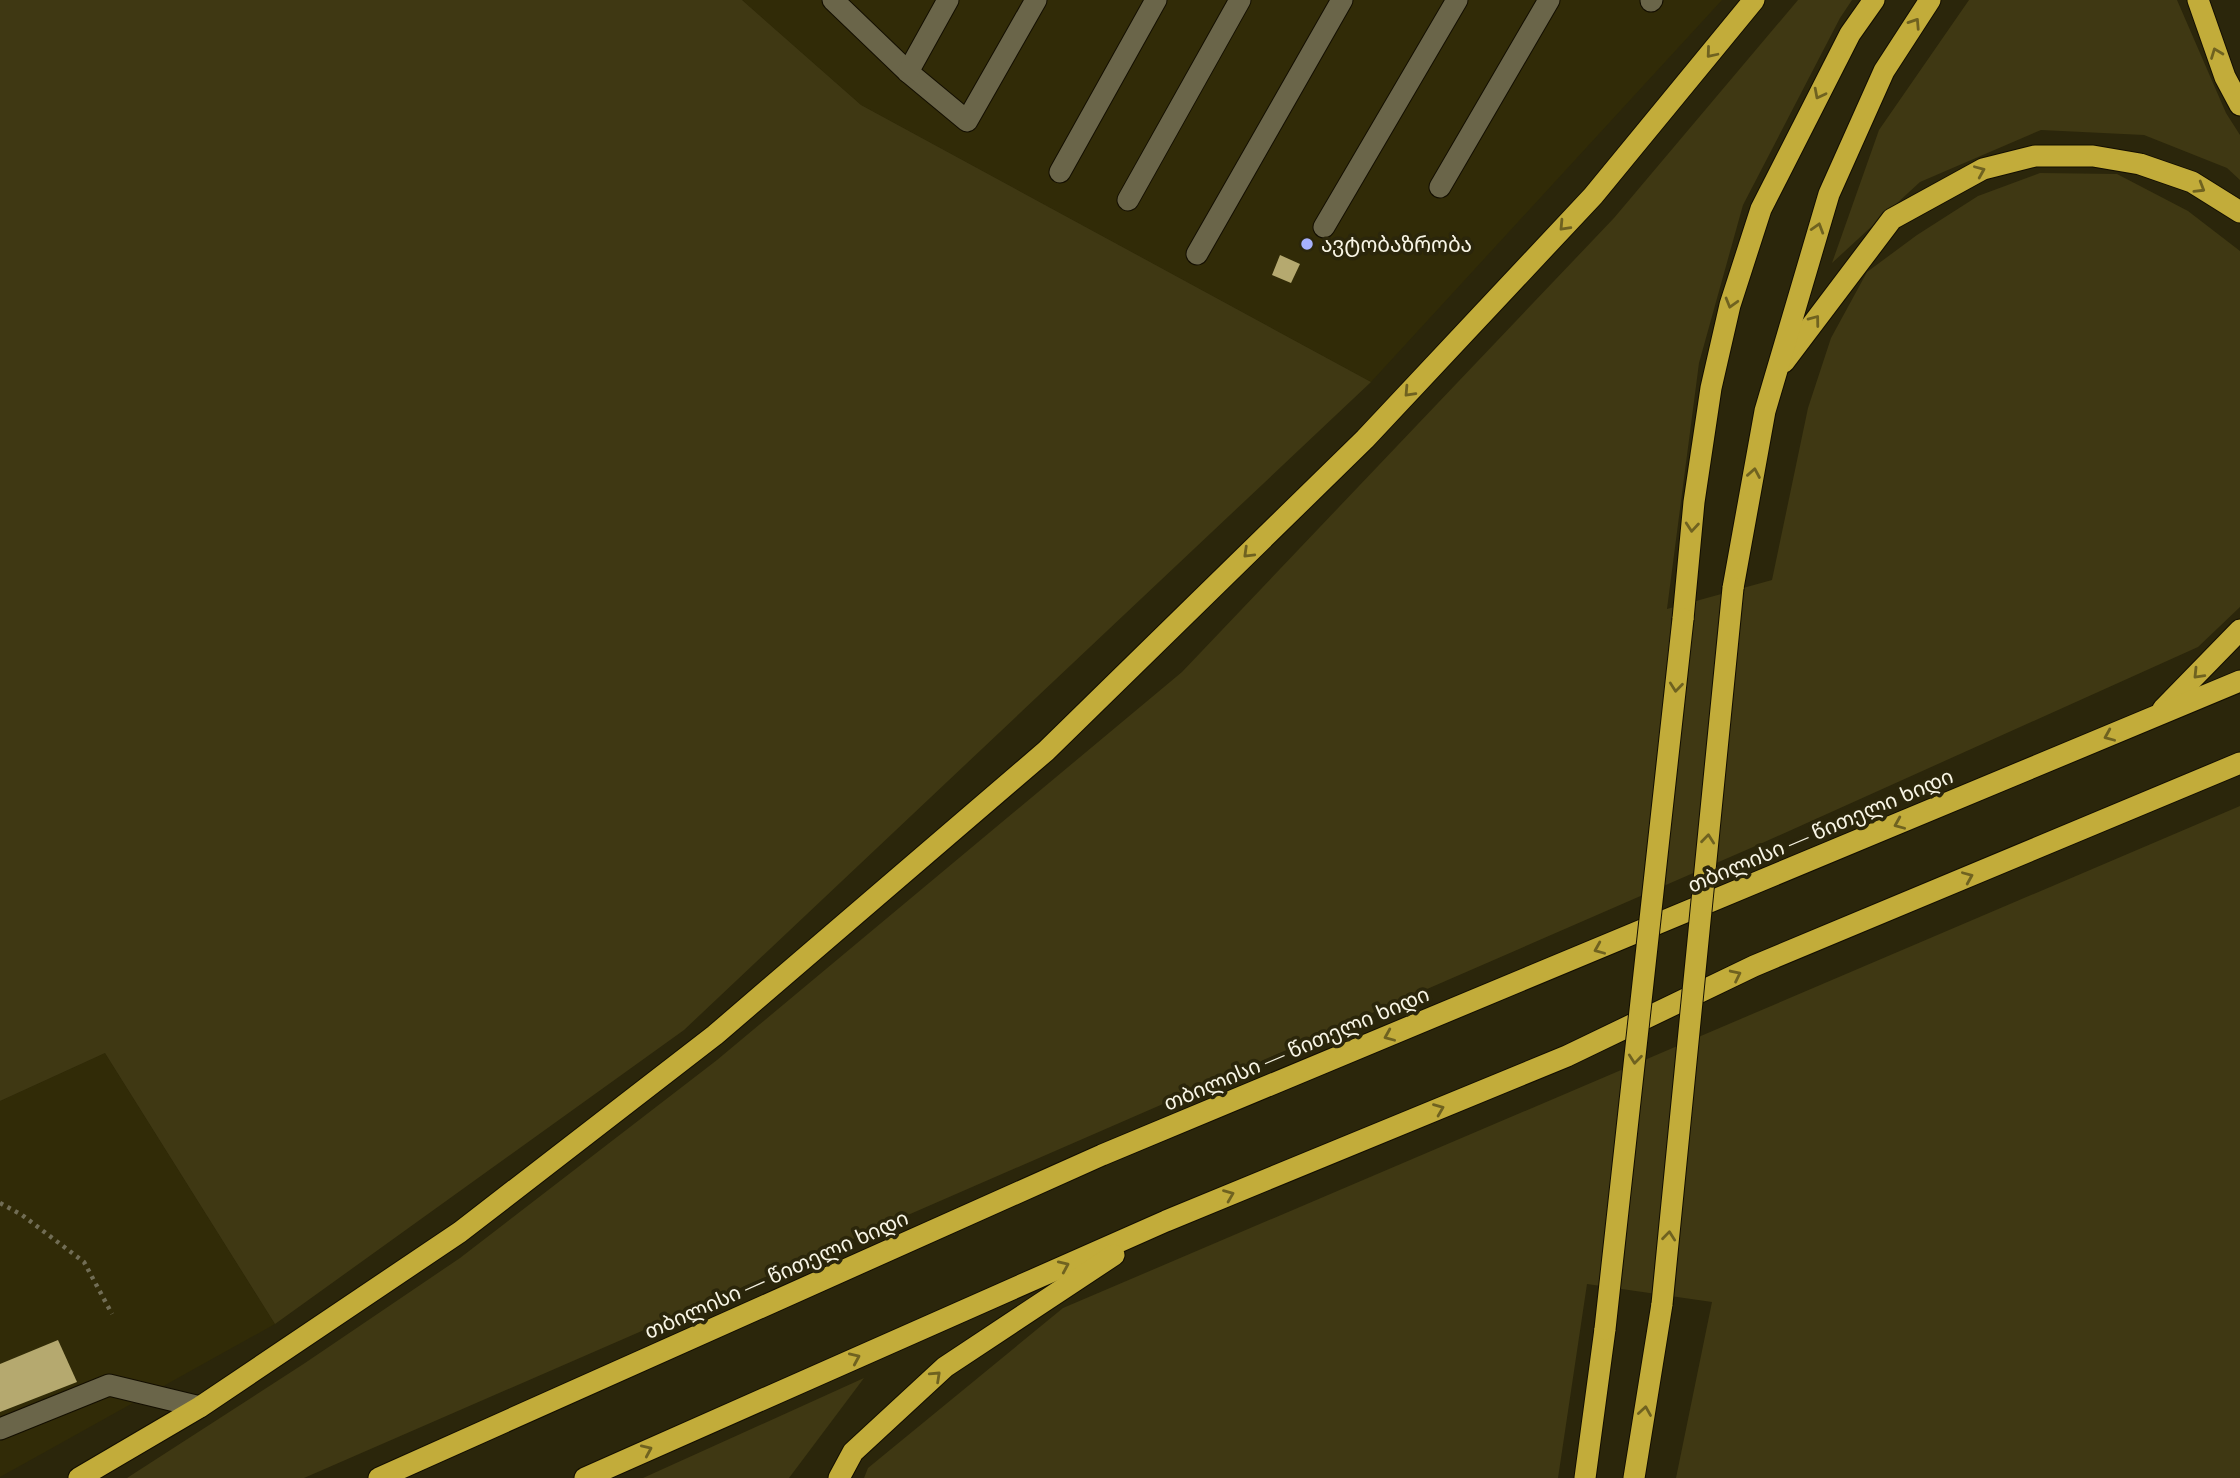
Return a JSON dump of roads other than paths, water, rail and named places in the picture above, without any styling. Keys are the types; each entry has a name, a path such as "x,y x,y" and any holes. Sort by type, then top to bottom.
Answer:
{"highway":[{"path":"79,1478 200,1407 460,1232 705,1044 1046,751 1365,439 1593,196 1754,0"},
{"path":"1585,1478 1605,1329 1694,502 1711,388 1730,304 1761,209 1850,34 1874,0"},
{"path":"1634,1478 1662,1304 1733,588 1765,411 1829,194 1884,71 1930,0"},
{"path":"2198,0 2225,77 2240,105"},
{"path":"1774,374 1892,219 1983,169 2035,156 2093,156 2140,164 2192,182 2240,212"},
{"path":"2156,717 2240,630"},
{"name":"თბილისი — წითელი ხიდი","path":"379,1478 1102,1155 2240,681"},
{"path":"585,1478 1166,1221 1567,1056 1754,966 2240,763"},
{"path":"839,1478 853,1452 945,1367 1166,1221"}],"lane":[{"path":"833,0 908,72 967,121 1036,0"},
{"path":"908,72 948,0"},
{"path":"1060,172 1156,0"},
{"path":"1128,200 1240,0"},
{"path":"1197,254 1342,0"},
{"path":"1324,227 1457,0"},
{"path":"1440,187 1549,0"},
{"path":"0,1429 109,1385 200,1407"}],"place":[{"name":"ავტობაზრობა","path":"1307,244"}]}
